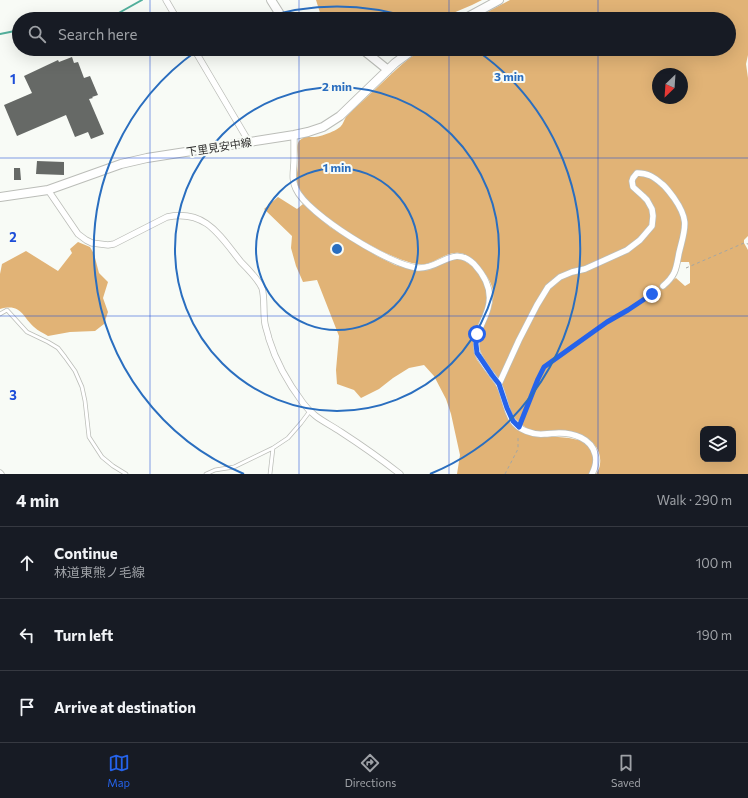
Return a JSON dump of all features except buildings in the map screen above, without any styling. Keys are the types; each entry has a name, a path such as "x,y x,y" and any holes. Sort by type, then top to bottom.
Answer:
{"main road":[{"path":"272,0 279,12"},
{"path":"477,12 499,0"},
{"path":"371,56 388,70"},
{"name":"下里見安中線","path":"0,196 48,190 122,164 147,158 308,132 323,126 340,116 388,70 405,56"}],"street":[{"path":"166,0 173,12"},
{"path":"198,56 249,142"},
{"path":"294,135 292,178 296,191 304,201 332,225 379,253 417,268 427,267 448,257 456,256 464,257 474,264 484,277 490,295 488,308 477,334 477,353 499,384 513,421 525,431 542,435 560,433 579,436 584,439 591,444 596,456 596,463 592,474"},
{"path":"499,384 519,340 548,287 560,277 585,269 627,250 640,240 652,226 652,209 647,200 632,184 633,178 637,173 646,173 651,175 666,188 682,210 684,218 684,233 675,272 669,281 663,286"},
{"path":"48,190 78,234 92,243 103,245 114,244 167,217 176,215 184,215 201,220 214,229 262,287 265,326 278,362 303,403 319,418 339,430 400,474"}],"lane":[{"path":"0,314 7,310 27,332 58,348 65,356 75,371 82,387 89,437 102,457 112,466 126,474"},
{"path":"206,474 215,470 234,467 273,448 288,438 310,411"},
{"path":"270,474 273,448"}],"path":[{"path":"686,268 744,243 748,244"},
{"path":"505,474 518,449 519,427 544,367 607,322 628,310 663,286"}],"shaded area":[{"path":"316,0 482,0 456,12 320,12"},
{"path":"510,0 748,0 748,55 746,64 748,78 748,236 744,240 744,243 748,250 748,474 596,474 600,466 600,456 598,449 588,439 574,432 559,430 537,432 526,428 515,418 511,413 497,378 481,353 479,337 490,312 493,299 492,286 483,271 468,256 458,253 452,253 433,262 421,264 405,261 389,254 370,245 333,222 305,197 298,186 297,149 299,141 304,137 323,135 339,128 346,117 413,56 736,56 736,12 487,12","holes":["676,262 689,262 690,283 685,286 676,278 664,287"]},
{"path":"278,197 297,209 303,204 330,227 377,256 395,265 417,271 429,270 456,258 463,260 472,266 482,278 486,287 487,295 486,308 474,333 474,353 477,360 497,387 511,423 526,434 533,436 569,438 583,441 592,450 594,462 589,474 457,474 460,455 451,414 446,399 434,376 424,365 409,368 379,389 361,398 354,390 337,384 336,370 339,336 317,280 303,282 296,266 291,248 292,236 264,209"},
{"path":"78,242 90,247 94,254 99,273 108,282 103,298 108,312 104,324 95,331 70,332 48,336 30,323 17,309 0,309 0,274 2,264 26,251 58,271 72,253 70,249"}],"waterway":[{"path":"121,12 142,0"},
{"path":"0,34 12,31"}],"route":[{"path":"477,334 477,353 499,384 513,421 519,427 544,367 607,322 652,294"}]}
